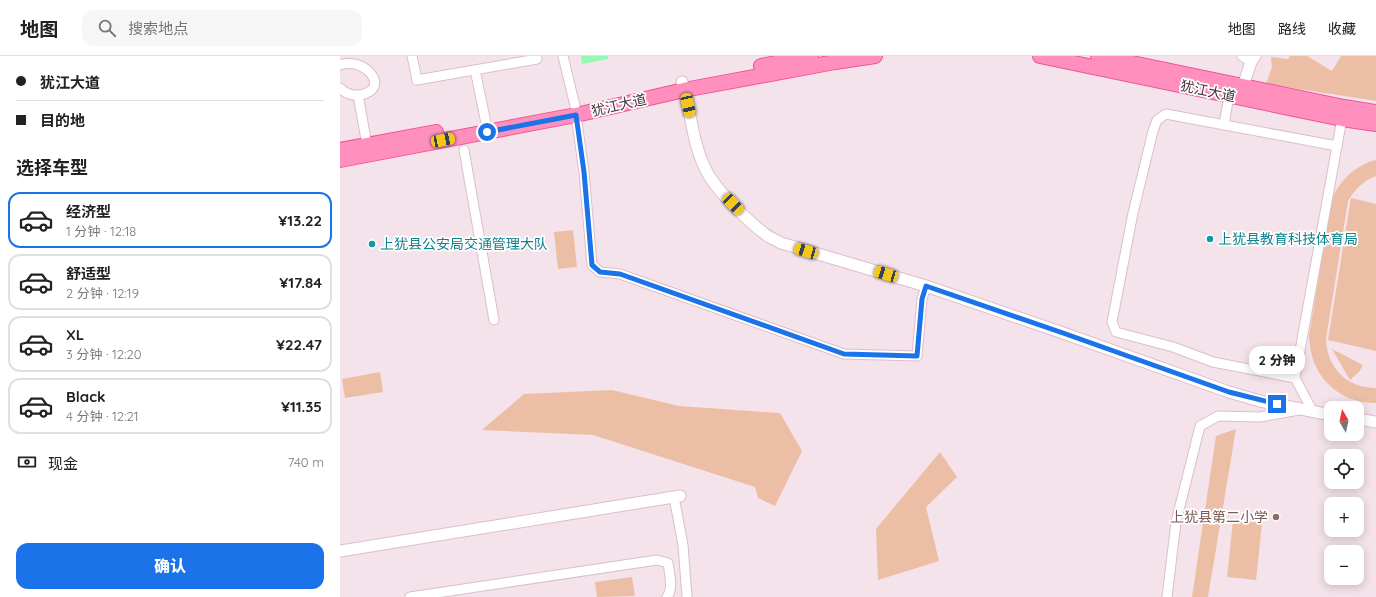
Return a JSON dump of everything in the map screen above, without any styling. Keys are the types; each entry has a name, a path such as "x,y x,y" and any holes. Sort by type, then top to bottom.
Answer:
{"main road":[{"name":"犹江大道","path":"340,160 575,110 811,56"},
{"name":"犹江大道","path":"683,86 875,56"},
{"name":"犹江大道","path":"1040,56 1342,119 1376,124"},
{"name":"犹江大道","path":"1098,56 1344,108 1376,112"},
{"name":"犹江大道","path":"340,150 486,122 575,110"}],"street":[{"path":"412,56 417,80 537,59 536,56"},
{"path":"564,56 575,110 584,172 592,265 600,272 620,274 844,354 917,356 922,299 926,286"},
{"path":"340,65 347,59 357,57 365,60 373,68 375,76 372,87 366,92 358,95 349,94 340,88"},
{"path":"1243,86 1249,58"},
{"path":"475,70 486,122"},
{"path":"683,86 698,148 705,169 716,186 741,212 766,234 781,244 926,286 1229,392 1300,410 1324,414"},
{"path":"358,95 367,144"},
{"path":"1224,125 1229,95"},
{"path":"1295,378 1213,362 1172,347 1116,332 1112,322 1133,213 1157,120 1166,114 1337,146"},
{"path":"1313,412 1295,378 1342,119"},
{"path":"464,150 494,320"},
{"path":"1167,597 1176,522 1200,426 1218,416 1260,417 1300,410"},
{"path":"1364,420 1376,422"},
{"path":"340,551 677,497 687,597"},
{"path":"410,597 657,560 668,563 670,578 669,594 667,597"}],"shaded area":[{"path":"581,56 608,56 608,59 582,64"},
{"path":"1290,56 1307,56 1332,71 1341,56 1376,56 1376,101 1266,84 1272,67 1271,57 1288,59"},
{"path":"1376,160 1376,176 1367,180 1360,186 1348,201 1326,339 1330,359 1340,374 1356,384 1376,388 1376,403 1364,402 1349,398 1337,392 1328,384 1320,374 1314,362 1309,336 1332,198 1344,179 1355,169 1368,162"},
{"path":"1351,198 1376,204 1376,351 1328,340"},
{"path":"573,230 577,267 558,269 554,232"},
{"path":"1332,349 1363,365 1359,372 1350,380"},
{"path":"380,372 383,392 345,398 342,379"},
{"path":"612,390 679,406 780,413 802,451 775,506 758,498 755,487 593,435 482,430 524,394"},
{"path":"1236,429 1208,597 1192,597 1216,436"},
{"path":"940,452 957,477 926,507 939,561 878,580 876,529"},
{"path":"1233,520 1262,523 1256,580 1227,577"},
{"path":"632,577 635,596 597,597 595,582"}],"place":[{"name":"上犹县教育科技体育局","path":"1210,239"},
{"name":"上犹县公安局交通管理大队","path":"372,244"},
{"name":"上犹县第二小学","path":"1276,517"}],"route":[{"path":"487,132 576,115 584,172 592,265 600,272 620,274 844,354 917,356 922,299 926,286 1229,392 1260,401 1277,404"}]}
